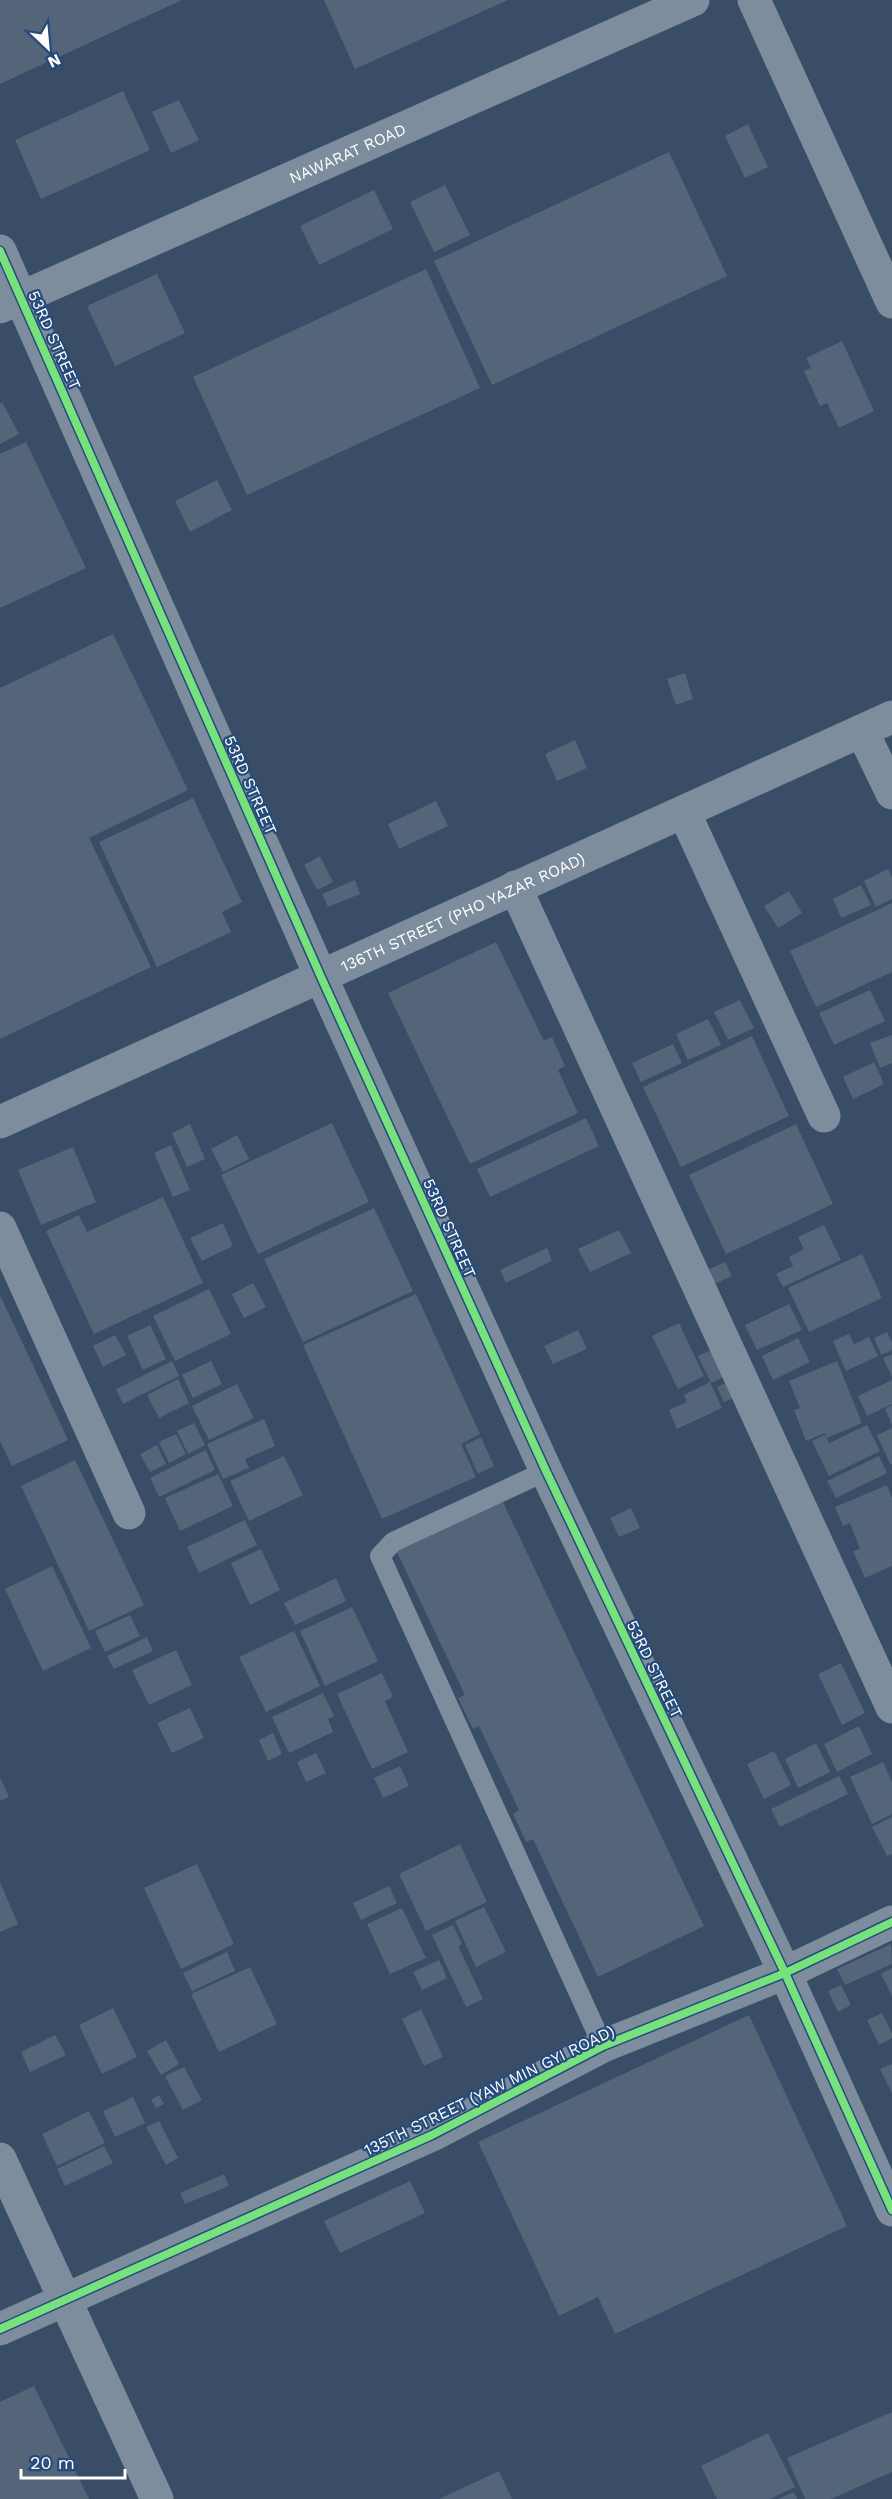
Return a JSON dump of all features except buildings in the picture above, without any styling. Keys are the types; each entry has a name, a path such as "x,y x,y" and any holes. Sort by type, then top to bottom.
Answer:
{"street":[{"name":"NAWARAT ROAD","path":"11,302 693,0"},
{"path":"754,0 892,302"},
{"name":"53RD STREET","path":"0,251 11,302 546,1471 785,1974 892,2210"},
{"name":"136TH STREET (PHO YAZAR ROAD)","path":"0,1122 321,977 515,886 892,717"},
{"path":"862,731 892,793"},
{"path":"684,812 824,1116"},
{"path":"515,886 892,1707"},
{"path":"0,1228 129,1514"},
{"name":"135TH STREET (YAW MIN GYI ROAD)","path":"0,2329 432,2136 603,2046 785,1974 892,1922"},
{"path":"0,2159 157,2499"}],"lane":[{"path":"546,1471 393,1542 380,1556 603,2046"}],"cycle path":[{"path":"0,251 321,977 546,1471 785,1973 892,2210"},
{"path":"0,2329 432,2135 603,2046 785,1973 892,1922"}]}
